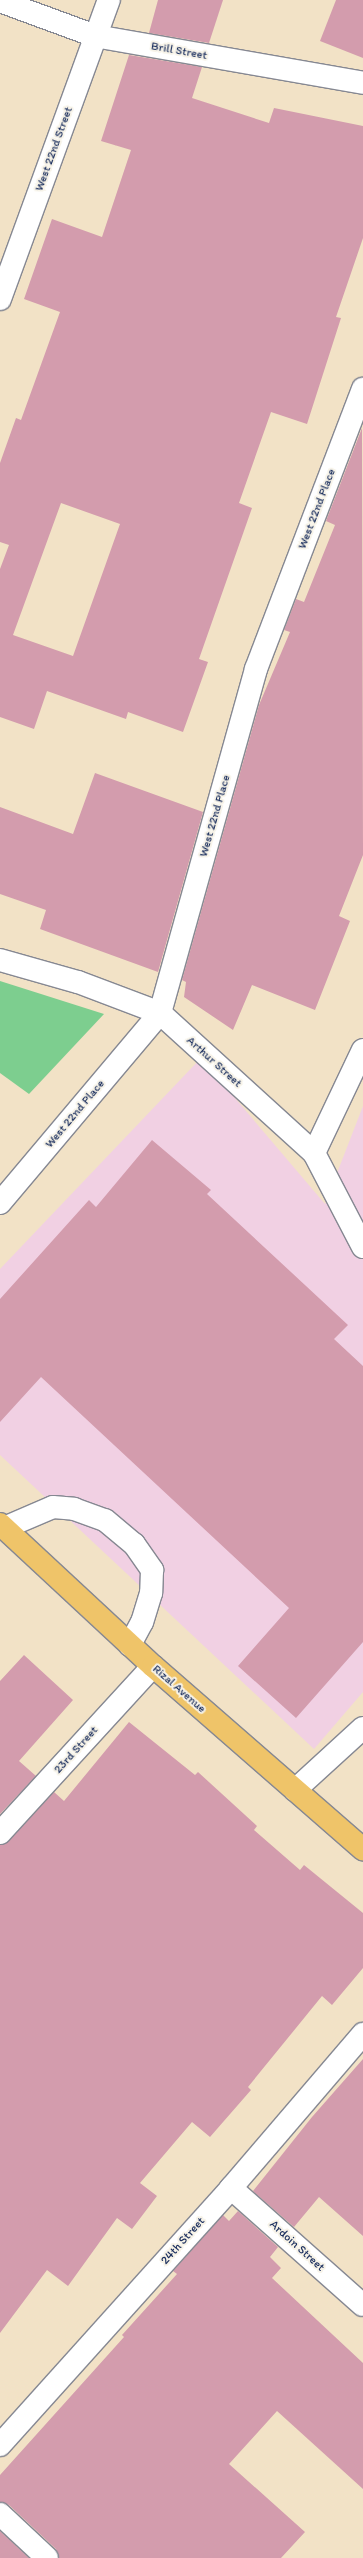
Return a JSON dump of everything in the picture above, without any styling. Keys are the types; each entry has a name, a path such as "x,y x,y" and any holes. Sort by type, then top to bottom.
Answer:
{"highway":[{"name":"Rizal Avenue","path":"2,1526 153,1666 363,1849"}],"street":[{"name":"West 22nd Street","path":"0,299 109,0"},
{"name":"Brill Street","path":"0,1 95,36 363,83"},
{"name":"West 22nd Place","path":"0,1203 160,1014 256,669 363,389"},
{"name":"Arthur Street","path":"0,960 78,982 160,1014 314,1153 363,1247"},
{"path":"314,1153 363,1050"},
{"path":"2,1526 53,1507 74,1509 105,1520 134,1544 152,1570 152,1593 142,1622 130,1645"},
{"name":"23rd Street","path":"0,1833 153,1666"},
{"path":"295,1790 363,1728"},
{"name":"24th Street","path":"0,2445 231,2188 363,2034"},
{"name":"Ardoin Street","path":"231,2188 363,2305"},
{"path":"0,2514 47,2558"}],"shaded area":[{"path":"201,1058 325,1204 363,1106 363,1692 314,1749 0,1455 0,1269"}],"green space":[{"path":"0,981 104,1014 29,1094 0,1073"}],"building":[{"path":"158,0 223,0 209,43 149,33"},
{"path":"336,0 363,0 363,58 320,41"},
{"path":"129,55 202,67 192,98 269,123 274,108 363,126 363,238 336,317 341,318 307,424 271,412 239,503 252,508 199,659 208,662 183,732 128,712 126,719 47,691 34,729 0,717 0,569 9,545 0,542 0,463 16,418 21,420 60,312 24,299 52,219 102,237 131,150 101,141","holes":["61,503 120,524 73,656 13,635"]},
{"path":"362,428 363,855 339,916 350,921 315,1010 252,985 233,1030 184,997 186,982 182,980 259,705 290,632 284,630 296,599 304,602 335,525 326,521"},
{"path":"95,773 203,812 158,972 40,929 46,910 0,894 0,807 73,834"},
{"path":"152,1140 211,1190 207,1194 348,1325 334,1339 363,1366 363,1642 296,1718 238,1666 289,1608 41,1377 0,1422 0,1299 89,1200 96,1207"},
{"path":"24,1655 73,1700 19,1761 36,1776 0,1814 0,1681"},
{"path":"129,1722 195,1775 198,1772 257,1826 254,1830 300,1870 304,1865 363,1913 363,1968 332,2005 322,1996 248,2087 251,2090 210,2137 192,2122 140,2183 157,2196 132,2229 117,2218 68,2286 47,2270 0,2333 0,1845 9,1841 54,1792 64,1801"},
{"path":"363,2059 363,2236 319,2197 294,2227 253,2191 312,2117"},
{"path":"238,2211 278,2247 270,2257 281,2268 272,2278 363,2363 363,2489 277,2411 229,2464 305,2532 281,2558 59,2558 56,2549 9,2505 0,2502 0,2475 124,2337 122,2335 177,2274 173,2271 223,2215 229,2221"},
{"path":"0,2531 29,2558 0,2558"}]}
